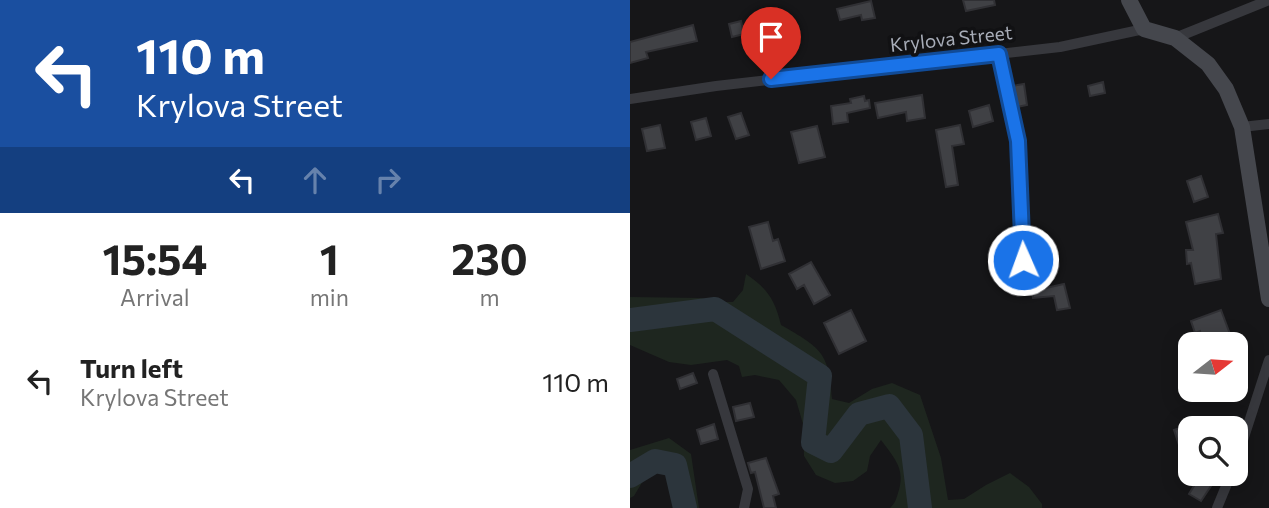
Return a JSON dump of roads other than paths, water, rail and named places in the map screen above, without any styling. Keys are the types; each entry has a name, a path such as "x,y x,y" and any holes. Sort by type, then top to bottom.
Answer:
{"street":[{"path":"1129,0 1144,29"},
{"path":"1269,0 1175,38 1208,64 1226,89 1242,127 1269,299"},
{"name":"Krylova Street","path":"630,99 730,84 1060,47 1144,29 1175,38"},
{"path":"1242,127 1269,124"},
{"path":"1248,425 1269,360"},
{"path":"713,374 748,489 744,508"},
{"path":"1217,508 1226,486"}],"lane":[{"path":"999,54 1018,141 1023,260"}],"waterway":[{"path":"630,320 715,309 820,376 813,442 831,451 859,414 889,406 911,435 920,508"},
{"path":"630,476 655,461 675,465 685,508"}]}
